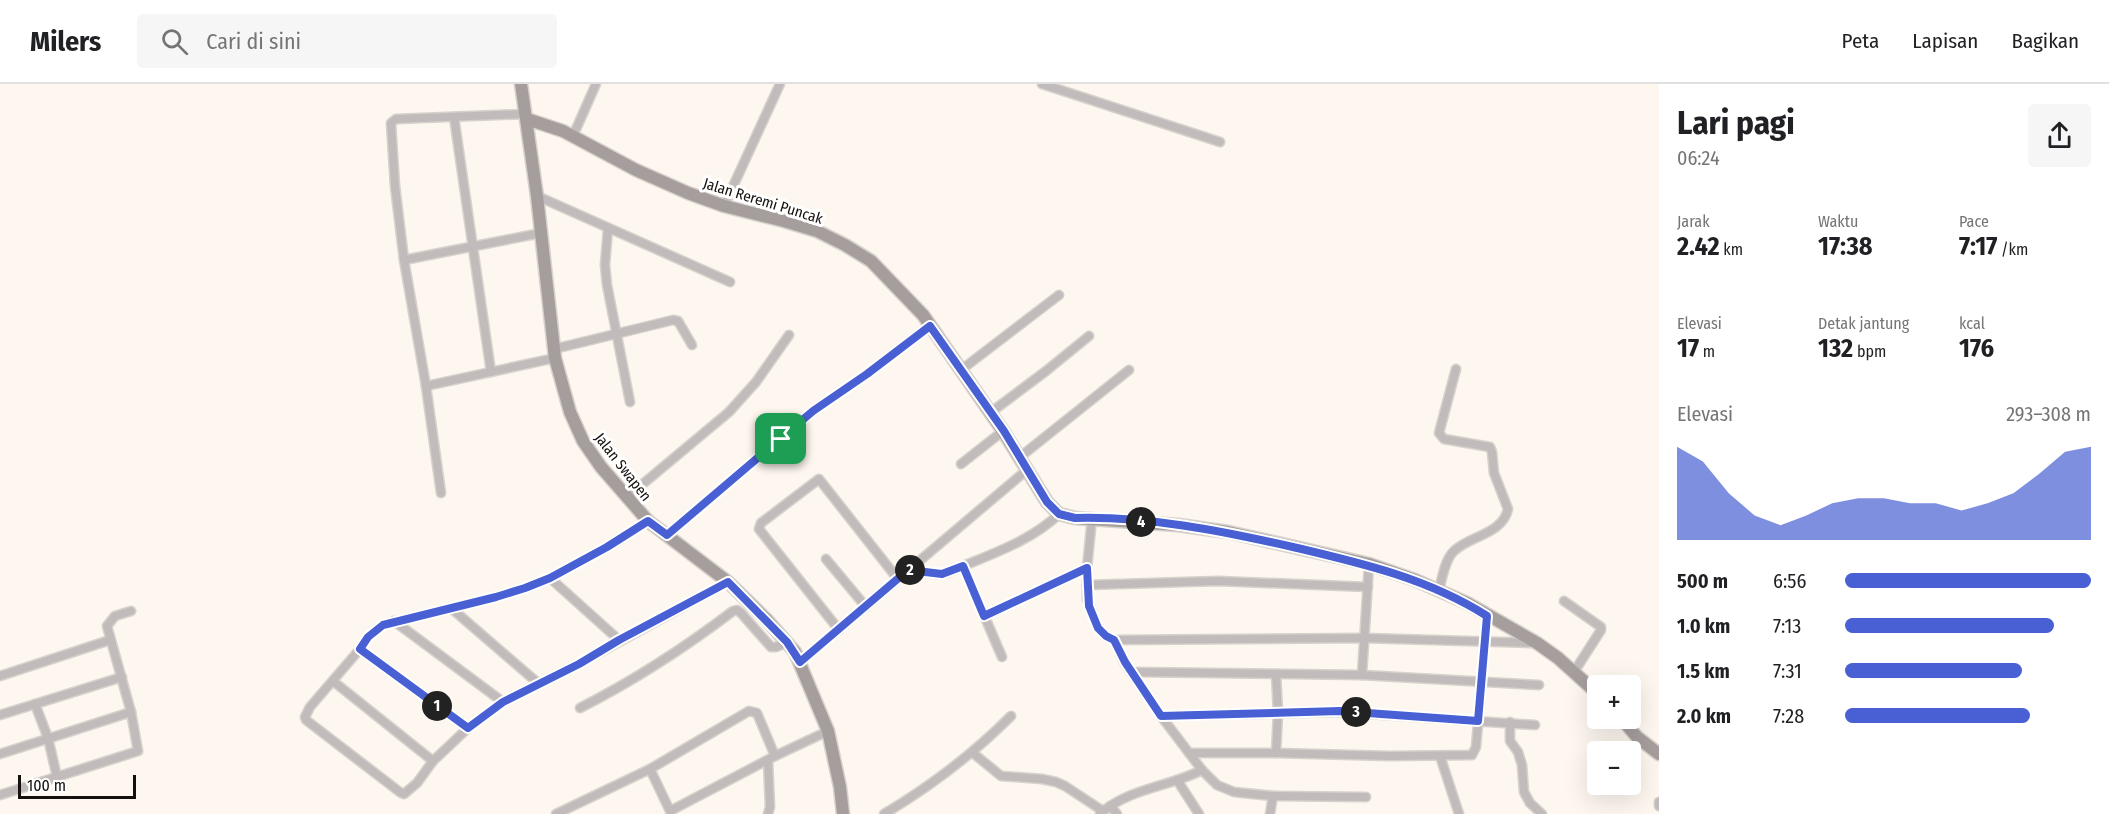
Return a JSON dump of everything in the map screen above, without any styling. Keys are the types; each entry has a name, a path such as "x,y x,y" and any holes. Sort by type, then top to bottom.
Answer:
{"street":[{"path":"521,84 530,139 551,127"},
{"path":"573,136 596,84"},
{"path":"724,206 780,84"},
{"path":"1042,84 1220,142"},
{"path":"441,492 426,386 404,260 395,186 391,123 396,119 526,116"},
{"name":"Jalan Reremi Puncak","path":"526,116 573,136 636,170 724,206 816,231 871,261 923,315 1004,431 1047,502 1059,514"},
{"path":"454,117 491,372"},
{"name":"Jalan Swapen","path":"530,139 555,353 570,412 583,441 626,498 648,521 728,582 787,642 800,662 828,731 840,787 843,814"},
{"path":"537,196 730,282"},
{"path":"608,228 605,265 630,402"},
{"path":"404,260 542,233"},
{"path":"961,370 1059,295"},
{"path":"426,386 491,372 616,334 676,320 692,345"},
{"path":"667,535 813,411 867,374 930,326"},
{"path":"626,498 729,412 756,382 789,335"},
{"path":"990,413 1089,336"},
{"path":"1439,590 1451,553 1497,525 1507,514 1508,509 1494,473 1490,447 1444,439 1439,433 1456,369"},
{"path":"1020,457 1129,370"},
{"path":"961,464 1004,431"},
{"path":"800,662 1028,470"},
{"path":"838,630 759,529 761,523 819,479 897,578"},
{"path":"908,570 942,574 1034,534 1059,514 1075,518 1178,525 1228,532 1369,564 1439,590 1467,603 1537,643 1587,684"},
{"path":"1092,518 1087,568 1089,606 1101,633 1114,640 1364,638 1537,643"},
{"path":"648,521 607,547 550,578 496,597 394,621 375,630 307,713 305,719 401,793 408,791 433,761 468,728 503,702 728,582"},
{"path":"826,559 866,607"},
{"path":"1362,675 1369,564"},
{"path":"963,566 1002,657"},
{"path":"984,616 1087,568"},
{"path":"550,578 619,640"},
{"path":"1087,585 1218,581 1368,587"},
{"path":"1564,601 1601,627 1574,672"},
{"path":"451,608 540,684"},
{"path":"580,708 661,663 737,610 771,647 787,642"},
{"path":"0,795 138,751 131,712 107,626 115,616 131,611"},
{"path":"1189,753 1473,755 1476,747 1487,616"},
{"path":"394,621 503,702"},
{"path":"0,676 110,640"},
{"path":"1114,640 1131,672 1161,716 1202,770 1217,785 1226,790 1273,796 1366,797"},
{"path":"360,649 468,728"},
{"path":"1131,672 1362,675 1539,686"},
{"path":"1276,674 1278,713 1276,753"},
{"path":"0,715 122,677"},
{"path":"333,681 433,761"},
{"path":"35,704 48,738 57,777"},
{"path":"556,814 650,769 752,711 757,713 771,759 768,814"},
{"path":"1161,716 1340,711 1536,725"},
{"path":"0,754 131,712"},
{"path":"884,814 918,794 973,753 1011,716"},
{"path":"1510,722 1510,741 1518,752 1522,765 1524,792 1530,803 1542,814"},
{"path":"1630,729 1659,754"},
{"path":"650,769 669,813 828,731"},
{"path":"973,753 996,774 1056,782 1065,786 1101,813 1135,793 1202,770"},
{"path":"1440,756 1459,814"},
{"path":"1177,780 1198,814"},
{"path":"1270,814 1273,796"},
{"path":"1110,806 1117,814"}],"route":[{"path":"930,326 1004,431 1047,502 1059,514 1075,518 1178,525 1228,532 1369,564 1439,590 1467,603 1487,616 1478,721 1340,711 1161,716 1125,662 1114,640 1101,633 1098,628 1089,606 1087,568 984,616 963,566 942,574 908,570 800,662 787,642 728,582 579,664 503,702 468,728 360,649 368,637 383,625 525,588 550,578 607,547 648,521 667,535 781,439 831,397 867,374 930,326"}]}
